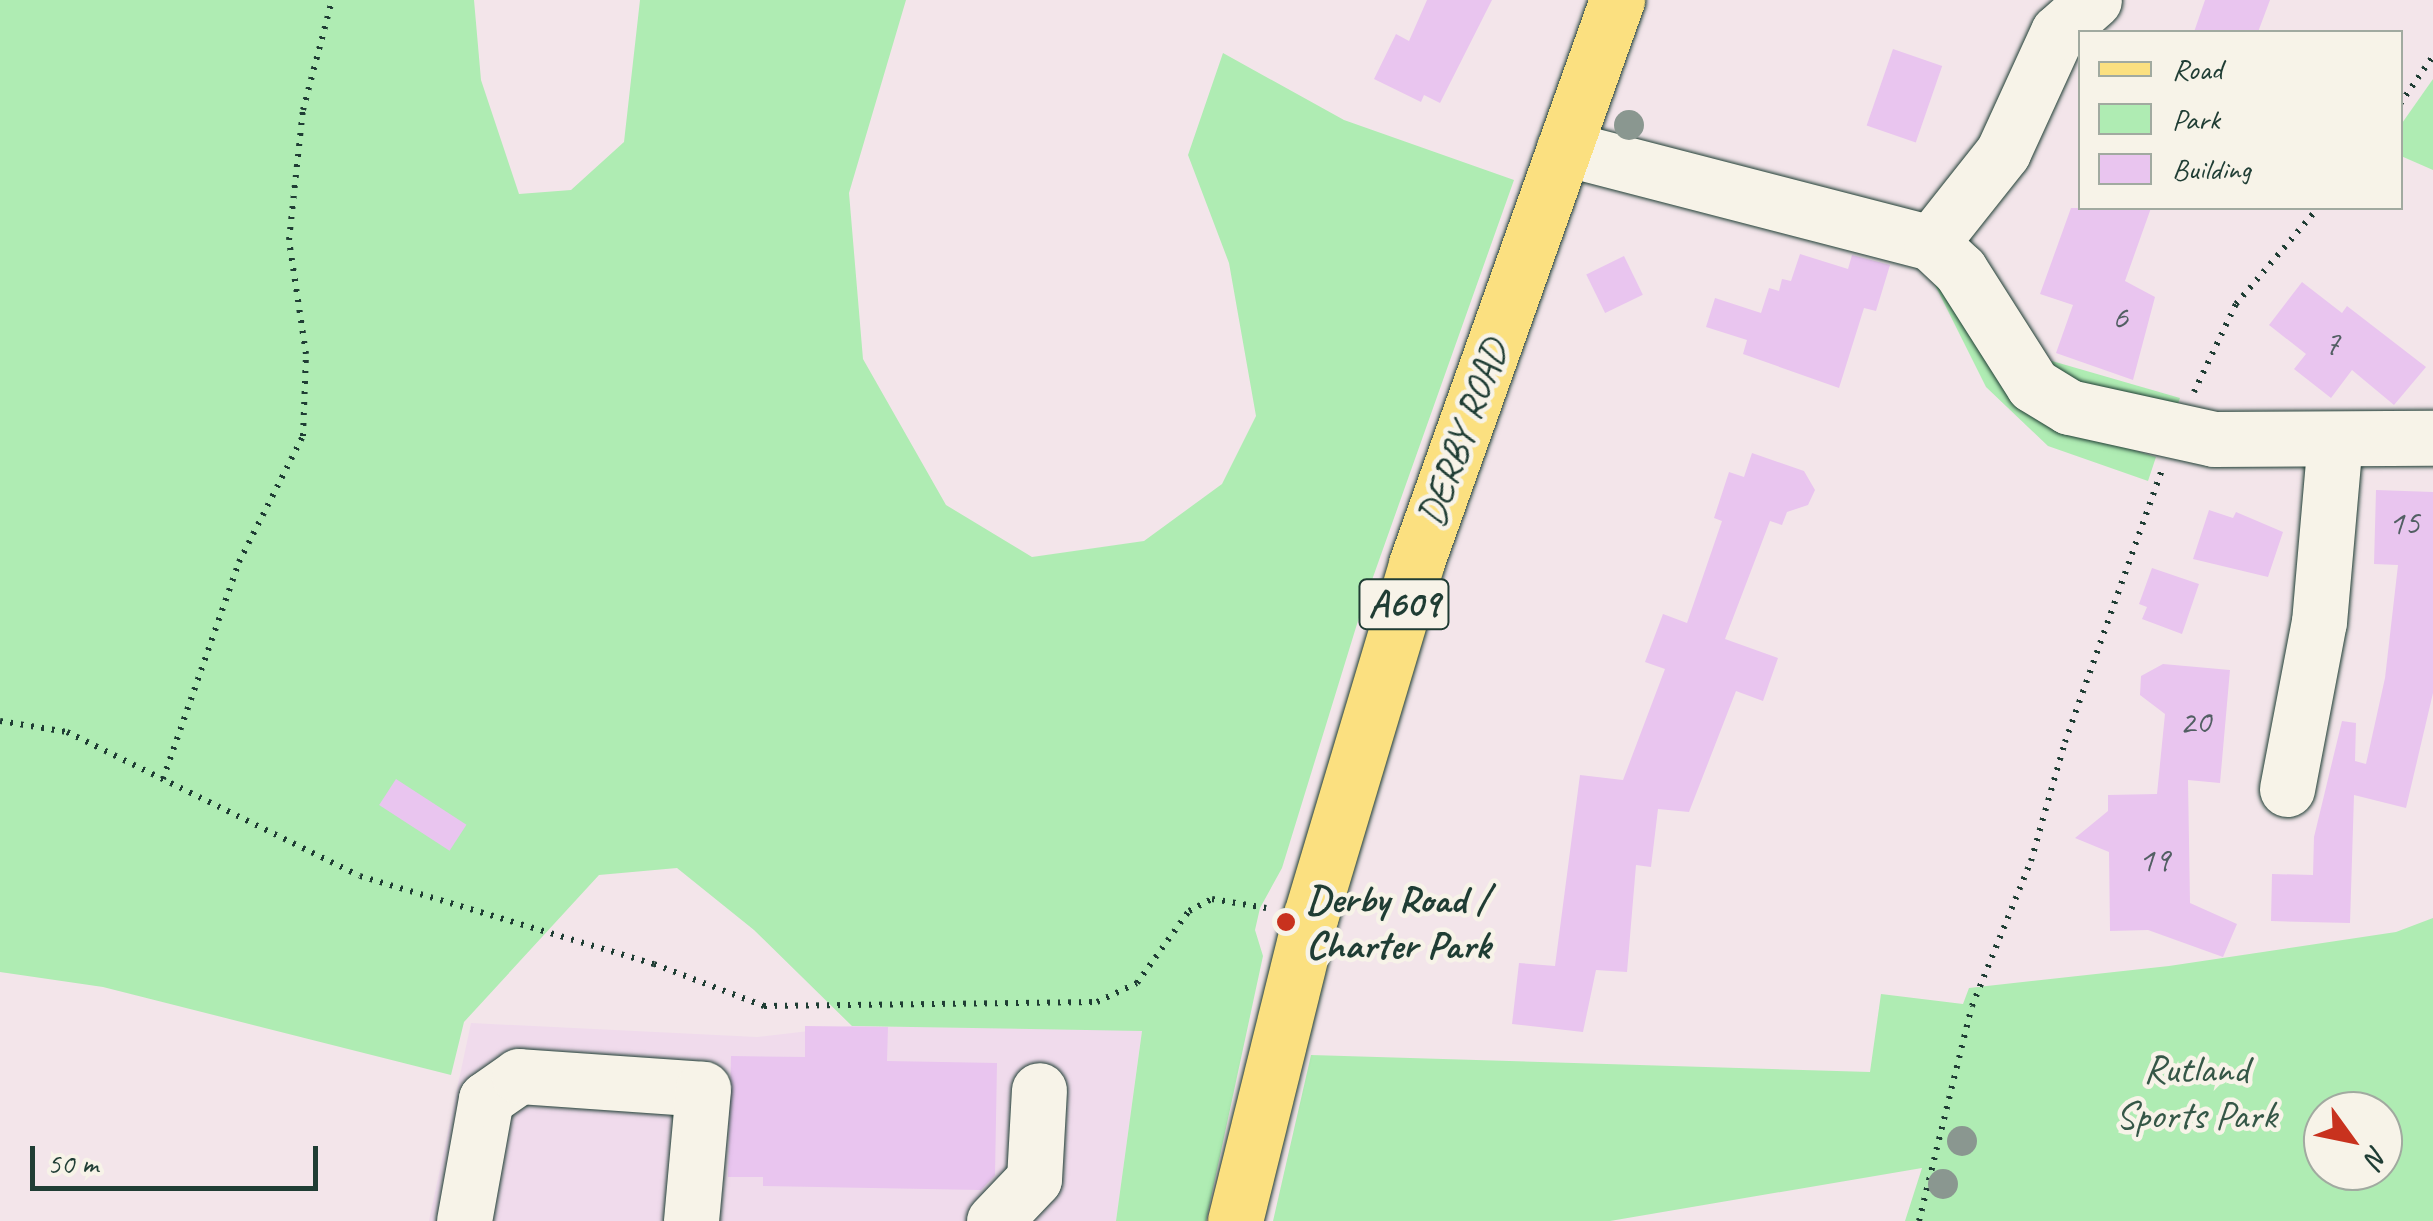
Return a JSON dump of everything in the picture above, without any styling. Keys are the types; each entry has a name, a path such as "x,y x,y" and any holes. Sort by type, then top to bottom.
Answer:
{"main road":[{"name":"DERBY ROAD","path":"1236,1221 1312,915 1416,564 1617,0"}],"street":[{"path":"1931,242 2003,152 2058,32 2094,0"},
{"path":"1564,148 1931,242 1960,270 2033,386 2069,407 2174,435 2274,444 2433,438"},
{"path":"2287,789 2288,680 2335,440"},
{"path":"464,1221 486,1099 519,1076 703,1088 692,1221"},
{"path":"994,1221 1034,1179 1039,1090"}],"path":[{"path":"163,780 239,562 304,436 306,354 289,240 303,110 332,0"},
{"path":"2403,100 2433,56"},
{"path":"1919,1221 1972,1006 2031,861 2065,742 2174,435 2236,304 2316,210"},
{"path":"0,721 66,732 360,876 654,964 764,1006 1097,1002 1137,983 1190,911 1212,900 1312,915"}],"shaded area":[{"path":"471,1023 757,1037 852,1026 1142,1030 1116,1221 429,1221"}],"green space":[{"path":"0,0 474,0 481,80 519,194 571,190 624,142 640,0 906,0 849,193 863,359 946,505 1032,557 1144,541 1222,484 1256,416 1229,263 1188,155 1223,53 1344,120 1514,180 1361,611 1282,868 1260,908 1255,930 1263,956 1206,1221 1116,1221 1142,1031 852,1026 754,930 677,868 599,875 464,1022 451,1075 103,987 0,972"},
{"path":"2433,79 2433,170 2403,157 2403,122"},
{"path":"1930,275 2067,429 2156,457 2148,481 2048,446 1986,387"},
{"path":"2052,361 2180,398 2174,415 2049,372"},
{"name":"Rutland Sports Park","path":"2433,918 2433,1221 1905,1221 1922,1168 1610,1221 1273,1221 1311,1055 1870,1072 1881,994 1963,1004 1969,988 2169,966 2396,932"}],"building":[{"path":"1427,0 1492,0 1440,103 1424,95 1421,102 1374,79 1396,34 1409,41"},
{"path":"2205,0 2270,0 2259,30 2195,30"},
{"path":"1893,49 1942,66 1916,143 1867,126"},
{"path":"2071,208 2150,210 2125,281 2155,297 2133,380 2056,353 2073,305 2040,294"},
{"path":"1800,254 1848,269 1852,255 1890,265 1876,311 1864,308 1839,388 1743,354 1747,340 1706,327 1715,298 1761,313 1769,288 1779,291 1782,279 1791,281"},
{"path":"1624,256 1643,295 1605,313 1586,274"},
{"path":"2302,282 2342,313 2347,306 2426,367 2394,405 2352,370 2331,398 2294,369 2306,354 2269,325"},
{"path":"1752,453 1804,471 1815,490 1808,505 1787,512 1782,525 1770,521 1725,639 1778,658 1763,701 1736,691 1689,812 1658,809 1651,867 1636,865 1627,972 1596,970 1583,1032 1512,1024 1519,963 1555,966 1580,775 1623,780 1665,669 1645,662 1663,614 1687,623 1722,521 1714,518 1729,472 1744,477"},
{"path":"2376,490 2433,492 2433,693 2406,808 2354,795 2350,923 2271,921 2272,874 2313,875 2314,837 2342,721 2356,723 2355,761 2366,764 2385,678 2398,565 2374,564"},
{"path":"2209,510 2233,518 2236,512 2283,532 2268,577 2193,559"},
{"path":"2152,568 2199,584 2182,634 2142,619 2147,607 2139,604"},
{"path":"2163,664 2230,670 2220,783 2188,780 2190,903 2237,924 2223,957 2148,930 2110,931 2109,852 2075,838 2108,811 2108,795 2157,794 2165,714 2140,695 2141,676"},
{"path":"396,779 466,825 450,851 379,805"},
{"path":"805,1026 888,1027 887,1061 997,1063 995,1175 981,1190 763,1186 763,1177 728,1177 731,1056 805,1057"}],"place":[{"name":"Derby Road / Charter Park","path":"1286,922"}]}
